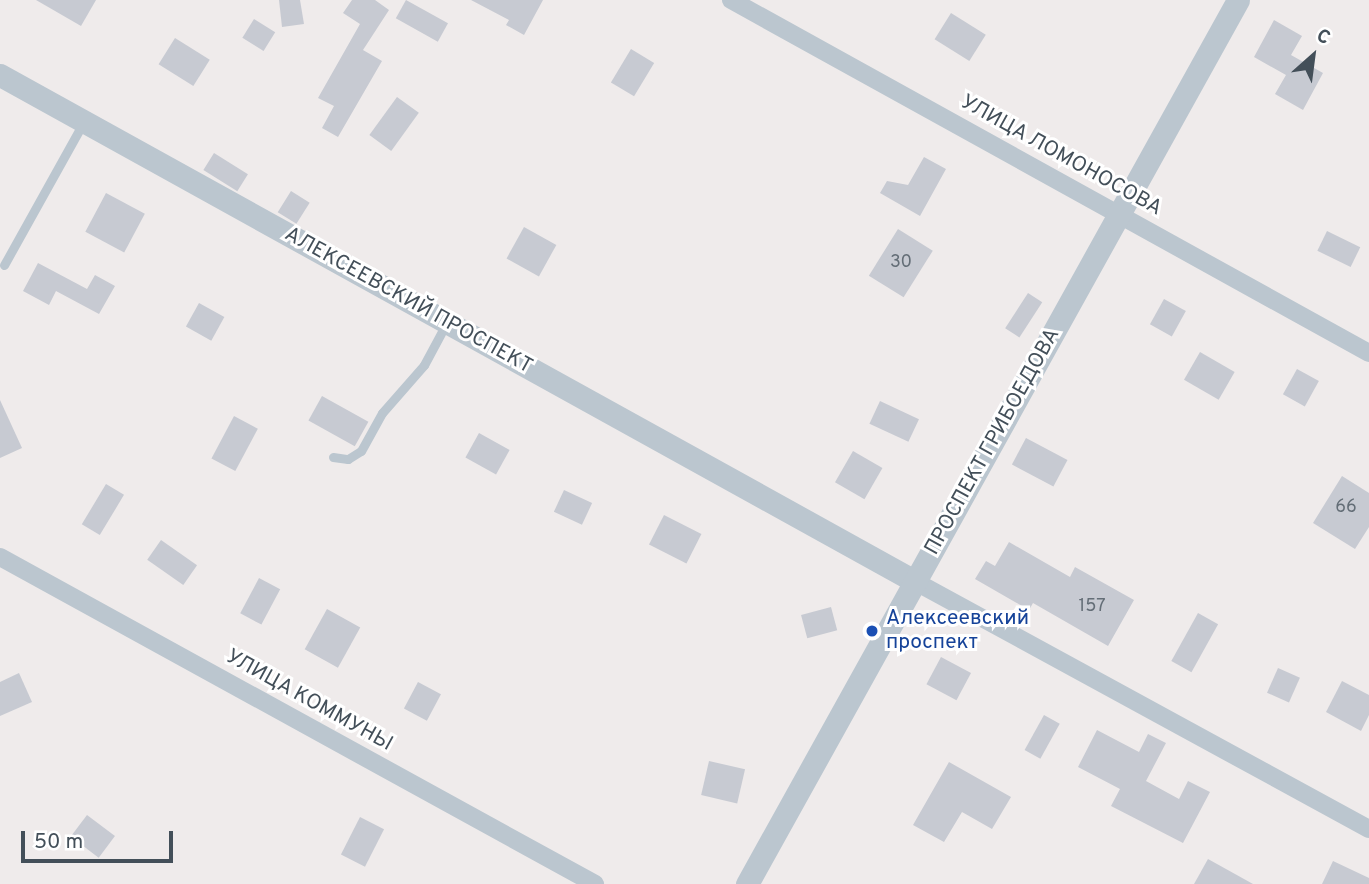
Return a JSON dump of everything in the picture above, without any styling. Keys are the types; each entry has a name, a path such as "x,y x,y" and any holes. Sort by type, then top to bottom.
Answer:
{"street":[{"name":"УЛИЦА ЛОМОНОСОВА","path":"731,0 1369,353"},
{"name":"ПРОСПЕКТ ГРИБОЕДОВА","path":"747,884 1238,0"},
{"name":"АЛЕКСЕЕВСКИЙ ПРОСПЕКТ","path":"0,75 916,583 1369,829"},
{"name":"УЛИЦА КОММУНЫ","path":"0,557 595,884"}],"lane":[{"path":"4,265 84,121"},
{"path":"333,457 348,459 361,451 382,413 424,365 447,323"}],"building":[{"path":"36,0 96,0 81,26"},
{"path":"279,0 300,0 304,24 282,27"},
{"path":"352,0 375,0 389,10 363,50 382,61 338,137 322,128 334,106 318,98 360,24 343,13"},
{"path":"406,0 448,23 438,42 396,18"},
{"path":"471,0 543,0 524,35 506,25 509,20"},
{"path":"951,13 986,35 969,61 935,39"},
{"path":"254,19 275,32 264,51 242,38"},
{"path":"1274,20 1302,36 1291,55 1323,73 1303,110 1275,94 1286,75 1254,57"},
{"path":"175,38 210,60 193,86 159,64"},
{"path":"631,49 654,63 634,96 611,82"},
{"path":"397,97 419,113 391,151 369,135"},
{"path":"214,153 248,174 237,191 203,170"},
{"path":"924,157 946,169 920,216 880,193 887,181 908,185"},
{"path":"291,191 310,203 296,224 278,212"},
{"path":"106,193 145,214 124,253 85,232"},
{"path":"524,227 556,245 539,276 507,258"},
{"path":"898,229 933,251 904,297 869,276"},
{"path":"1327,231 1360,247 1351,267 1317,251"},
{"path":"38,263 87,289 95,275 115,286 99,314 56,291 49,305 23,291"},
{"path":"1028,293 1042,302 1019,337 1005,328"},
{"path":"1164,299 1186,311 1172,336 1150,324"},
{"path":"199,303 224,317 211,341 186,327"},
{"path":"1200,352 1235,372 1219,400 1184,380"},
{"path":"1297,369 1319,381 1305,406 1283,394"},
{"path":"322,396 368,422 355,446 308,420"},
{"path":"0,400 22,448 0,458"},
{"path":"880,401 919,419 908,442 869,424"},
{"path":"234,416 258,429 235,471 211,458"},
{"path":"479,433 510,450 496,474 465,457"},
{"path":"1026,438 1067,460 1053,487 1012,464"},
{"path":"853,451 882,468 864,499 835,482"},
{"path":"1342,476 1369,493 1369,527 1355,549 1313,523"},
{"path":"106,484 124,495 100,535 82,524"},
{"path":"564,490 592,503 582,525 554,512"},
{"path":"664,515 701,534 686,563 649,544"},
{"path":"161,540 197,565 183,585 147,560"},
{"path":"1009,542 1070,577 1075,567 1134,600 1108,646 1033,603 1029,610 975,579 986,561 995,566"},
{"path":"259,578 280,589 261,625 240,613"},
{"path":"831,607 837,630 807,638 801,615"},
{"path":"327,609 360,627 338,668 305,649"},
{"path":"1198,613 1218,624 1191,672 1171,661"},
{"path":"941,657 971,673 956,700 926,684"},
{"path":"1278,668 1300,678 1289,702 1267,693"},
{"path":"19,673 32,702 0,716 0,682"},
{"path":"1342,681 1369,695 1369,715 1361,731 1326,712"},
{"path":"418,682 441,694 427,721 404,708"},
{"path":"1044,715 1060,724 1040,759 1025,750"},
{"path":"1097,730 1139,752 1148,734 1166,743 1146,781 1179,799 1188,781 1210,792 1183,843 1111,806 1120,789 1078,767"},
{"path":"709,761 745,769 737,803 701,795"},
{"path":"949,762 1011,797 992,829 962,812 944,842 913,825"},
{"path":"87,815 115,836 99,858 71,837"},
{"path":"360,817 384,829 365,867 341,854"},
{"path":"1208,859 1253,884 1194,884"},
{"path":"1333,861 1369,878 1369,884 1322,884"}],"place":[{"name":"Алексеевский проспект","path":"872,631"}]}
